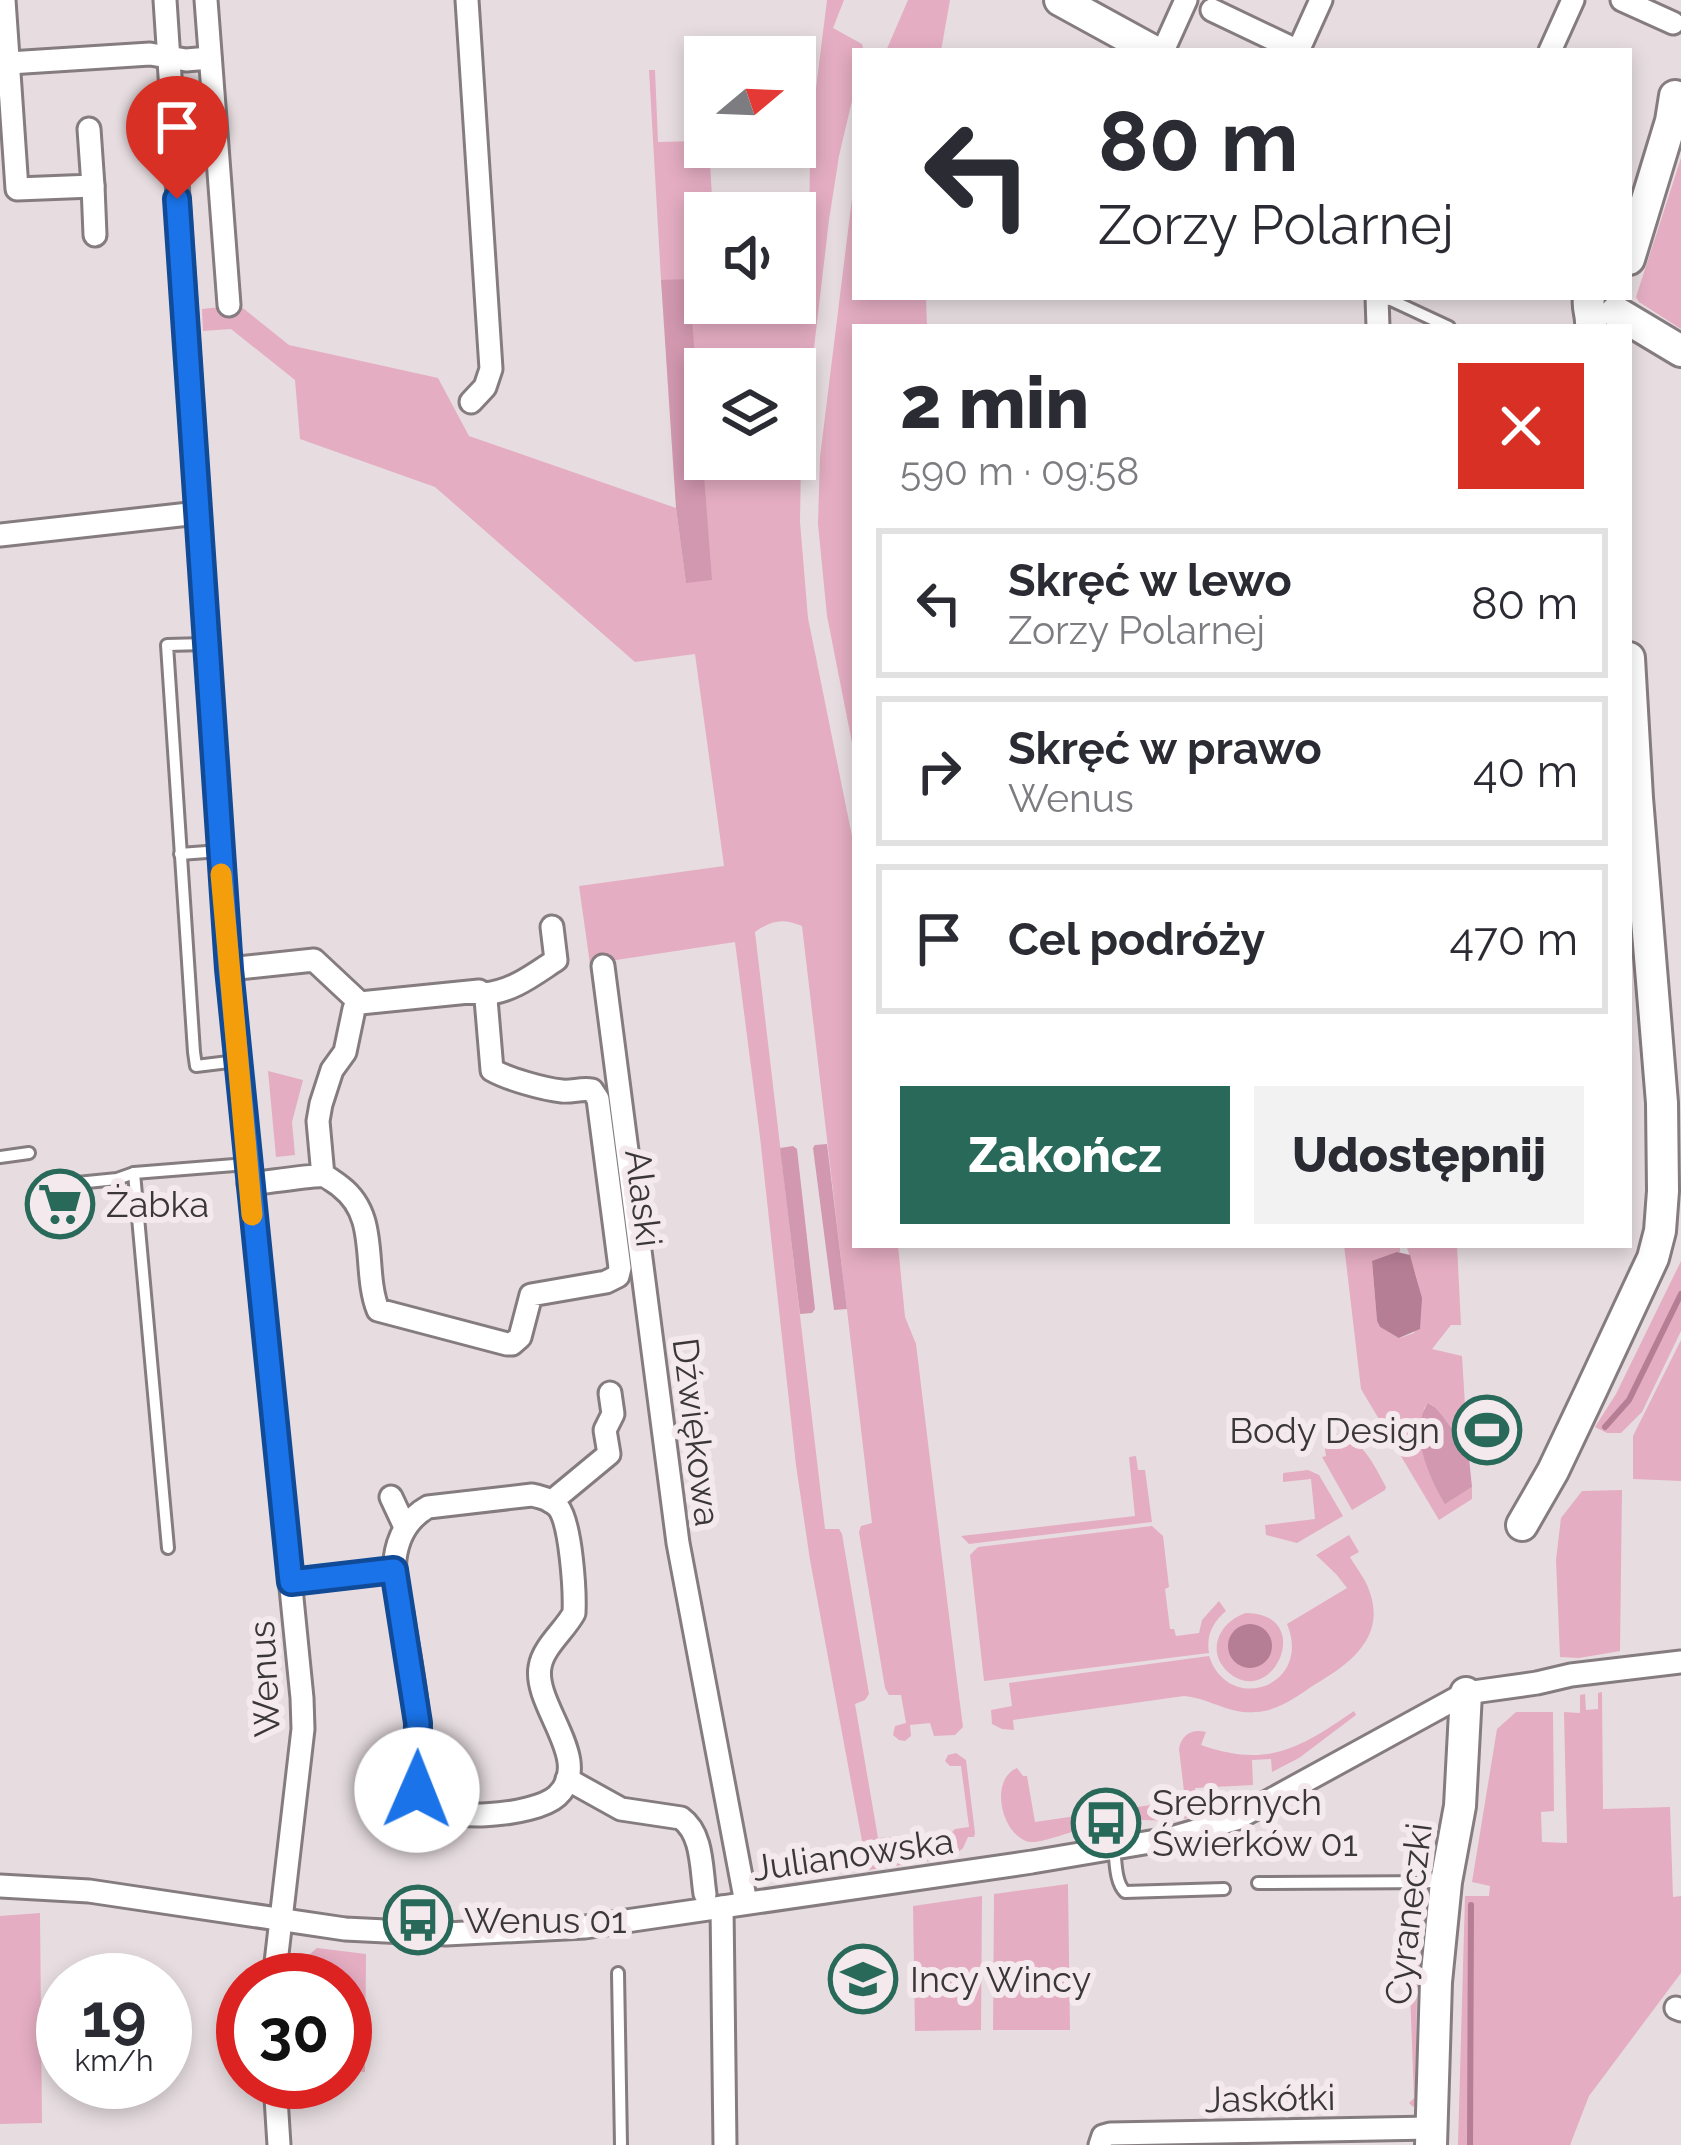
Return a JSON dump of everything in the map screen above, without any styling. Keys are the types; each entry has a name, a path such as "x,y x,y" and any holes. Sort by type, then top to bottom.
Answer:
{"street":[{"path":"4,0 9,63 8,190 93,186"},
{"name":"Wenus","path":"165,0 220,851 233,914 229,969 303,1729 276,1953"},
{"path":"206,0 229,305"},
{"path":"467,0 491,369 485,388 471,402"},
{"path":"1060,0 1113,35 1146,48"},
{"path":"1164,48 1186,0"},
{"path":"1299,48 1321,0"},
{"path":"1551,48 1573,0"},
{"path":"1622,0 1673,22"},
{"path":"1212,10 1292,48"},
{"path":"9,63 150,54 210,58"},
{"path":"1632,183 1659,116 1678,90"},
{"path":"1632,249 1678,90"},
{"path":"88,128 95,235"},
{"path":"1632,327 1681,351"},
{"path":"0,535 198,513"},
{"path":"1522,1525 1572,1432 1653,1258 1660,1231 1663,1102 1632,710"},
{"path":"248,1174 323,1176 322,1104 360,1003 473,991 499,993 512,988 556,961 552,927"},
{"path":"229,969 314,960 360,1003"},
{"name":"Dźwiękowa","path":"603,965 678,1544 746,1903"},
{"name":"Alaski","path":"323,1176 352,1197 362,1211 378,1310 512,1344 520,1337 531,1295 618,1276 598,1100 592,1090 563,1091 492,1070 483,994"},
{"path":"551,1502 609,1454 605,1430 613,1414 610,1394"},
{"path":"532,1495 551,1502 565,1523 574,1613 544,1654 539,1672 567,1753 567,1779 547,1803 500,1814 473,1815 426,1805 416,1779 418,1723 394,1570 400,1539 419,1512 446,1504 532,1495"},
{"path":"391,1497 405,1527"},
{"path":"291,1582 394,1570"},
{"name":"Julianowska","path":"0,1886 89,1891 378,1931 494,1933 585,1927 713,1901 746,1903 1168,1839 1236,1819 1466,1693 1681,1662"},
{"name":"Cyraneczki","path":"1431,2136 1436,1982 1446,1882 1460,1806 1466,1693"},
{"path":"567,1779 621,1809 681,1818 695,1831 713,1901 725,2145"},
{"path":"277,2109 279,2145"},
{"name":"Jaskółki","path":"1105,2139 1431,2136"}],"lane":[{"path":"1391,300 1443,324"},
{"path":"206,644 166,645 196,1066 237,1061"},
{"path":"181,854 220,851"},
{"path":"0,1157 29,1154"},
{"path":"46,1186 134,1173 248,1174"},
{"path":"134,1173 168,1548"},
{"path":"1114,1848 1117,1876 1125,1892 1224,1889"},
{"path":"1258,1883 1446,1882"},
{"path":"618,1972 621,2145"}],"shaded area":[{"path":"827,0 844,0 833,28 863,48 852,48 852,101 829,220 814,348 688,348 689,324 816,324 816,192 810,192 810,168 816,168 816,89"},
{"path":"908,0 950,0 942,48 887,48"},
{"path":"649,70 655,70 658,142 684,141 684,168 710,168 712,192 684,192 684,280 661,280"},
{"path":"1681,158 1681,329 1636,297"},
{"path":"852,198 852,300 926,300 927,324 852,324 852,743 827,616 818,524 820,457"},
{"path":"684,279 684,324 692,324 694,348 684,348 684,480 704,480 712,580 686,583 676,508 661,280"},
{"path":"239,305 289,345 438,378 469,436 676,508 686,582 687,480 801,480 808,618 852,836 852,1248 898,1248 905,1317 916,1344 963,1727 955,1735 934,1736 930,1723 910,1725 911,1736 905,1741 893,1735 895,1726 906,1723 901,1695 889,1695 885,1688 859,1532 861,1526 872,1523 802,926 778,922 755,932 825,1529 839,1529 842,1534 869,1694 855,1704 878,1838 896,1839 899,1854 953,1848 951,1833 969,1827 961,1766 945,1761 956,1753 966,1760 975,1833 953,1857 868,1870 866,1862 889,1854 865,1857 810,1560 735,942 590,964 579,886 724,866 695,654 635,662 435,487 300,439 295,380 231,329 203,331 202,309"},
{"path":"268,1071 303,1080 292,1122 295,1155 276,1157"},
{"path":"827,1144 847,1309 834,1310 813,1148"},
{"path":"793,1146 815,1309 800,1314 780,1148"},
{"path":"1344,1248 1400,1248 1372,1262 1377,1321 1400,1338 1414,1333 1420,1311 1419,1288 1407,1248 1457,1248 1461,1325 1451,1325 1432,1349 1462,1356 1467,1438 1455,1432 1429,1403 1424,1408 1424,1446 1432,1480 1446,1503 1472,1487 1472,1499 1439,1520 1361,1389"},
{"path":"1397,1252 1410,1255 1422,1298 1420,1329 1399,1338 1377,1321 1372,1261"},
{"path":"1681,1261 1681,1331 1642,1412 1621,1433 1607,1433 1595,1427"},
{"path":"1681,1340 1681,1481 1633,1479 1633,1436"},
{"path":"1428,1403 1467,1438 1472,1487 1445,1504 1420,1441"},
{"path":"1334,1433 1360,1447 1386,1487 1352,1510 1322,1457 1326,1456 1323,1435"},
{"path":"1136,1456 1138,1470 1145,1470 1152,1522 969,1544 961,1536 1135,1516 1129,1457"},
{"path":"1308,1470 1319,1475 1343,1516 1297,1543 1266,1535 1265,1525 1315,1519 1311,1479 1283,1482 1283,1473"},
{"path":"1622,1490 1620,1651 1560,1657 1556,1560 1561,1518 1582,1491"},
{"path":"1152,1526 1163,1536 1170,1629 1176,1636 1199,1633 1202,1620 1219,1601 1226,1611 1212,1629 1209,1653 984,1681 970,1555 978,1547"},
{"path":"1349,1535 1359,1552 1350,1557 1373,1607 1369,1635 1340,1668 1286,1703 1246,1712 1184,1696 1013,1720 1014,1730 992,1724 991,1710 1012,1706 1009,1683 1209,1656 1219,1674 1233,1685 1265,1686 1289,1664 1292,1646 1287,1624 1347,1588 1316,1555"},
{"path":"1246,1613 1267,1617 1279,1628 1283,1642 1272,1671 1244,1681 1221,1664 1217,1646 1229,1623"},
{"path":"1250,1624 1265,1631 1272,1646 1265,1661 1250,1668 1235,1661 1228,1646 1235,1631"},
{"path":"1602,1692 1603,1809 1670,1807 1673,1897 1681,1896 1681,1973 1589,2096 1570,2145 1458,2145 1465,1896 1489,1896 1490,1886 1472,1882 1497,1729 1516,1712 1553,1712 1554,1811 1541,1812 1542,1842 1567,1843 1564,1712 1580,1713 1580,1695 1585,1694 1586,1710 1598,1709 1598,1693"},
{"path":"1354,1711 1356,1715 1299,1758 1272,1772 1271,1759 1252,1760 1253,1785 1195,1788 1197,1816 1107,1820 1031,1842 1017,1835 1005,1816 1003,1783 1017,1768 1027,1776 1035,1822 1185,1800 1179,1749 1188,1734 1206,1732 1201,1745 1224,1752 1264,1754 1299,1745"},
{"path":"1068,1884 1070,2030 993,2030 994,1894"},
{"path":"1412,1892 1421,1893 1426,1903 1417,1998 1415,2105 1413,2107 1409,2103 1414,2098 1407,1910 1412,1908"},
{"path":"982,1896 981,2030 915,2031 913,1906"},
{"path":"40,1913 36,2109 42,2109 42,2123 0,2124 0,1916"},
{"path":"317,1948 358,1953 311,1953"}],"waterway":[{"path":"1605,1427 1629,1400 1681,1294"},
{"path":"1470,2145 1471,1905"}],"slow traffic":[{"path":"221,874 252,1215"}],"place":[{"name":"Żabka","path":"60,1204"},
{"name":"Body Design","path":"1487,1430"},
{"name":"Srebrnych Świerków 01","path":"1106,1823"},
{"name":"Wenus 01","path":"418,1920"},
{"name":"Incy Wincy","path":"863,1979"}],"route":[{"path":"177,199 221,877 291,1582 394,1570 418,1723 417,1790"}]}
